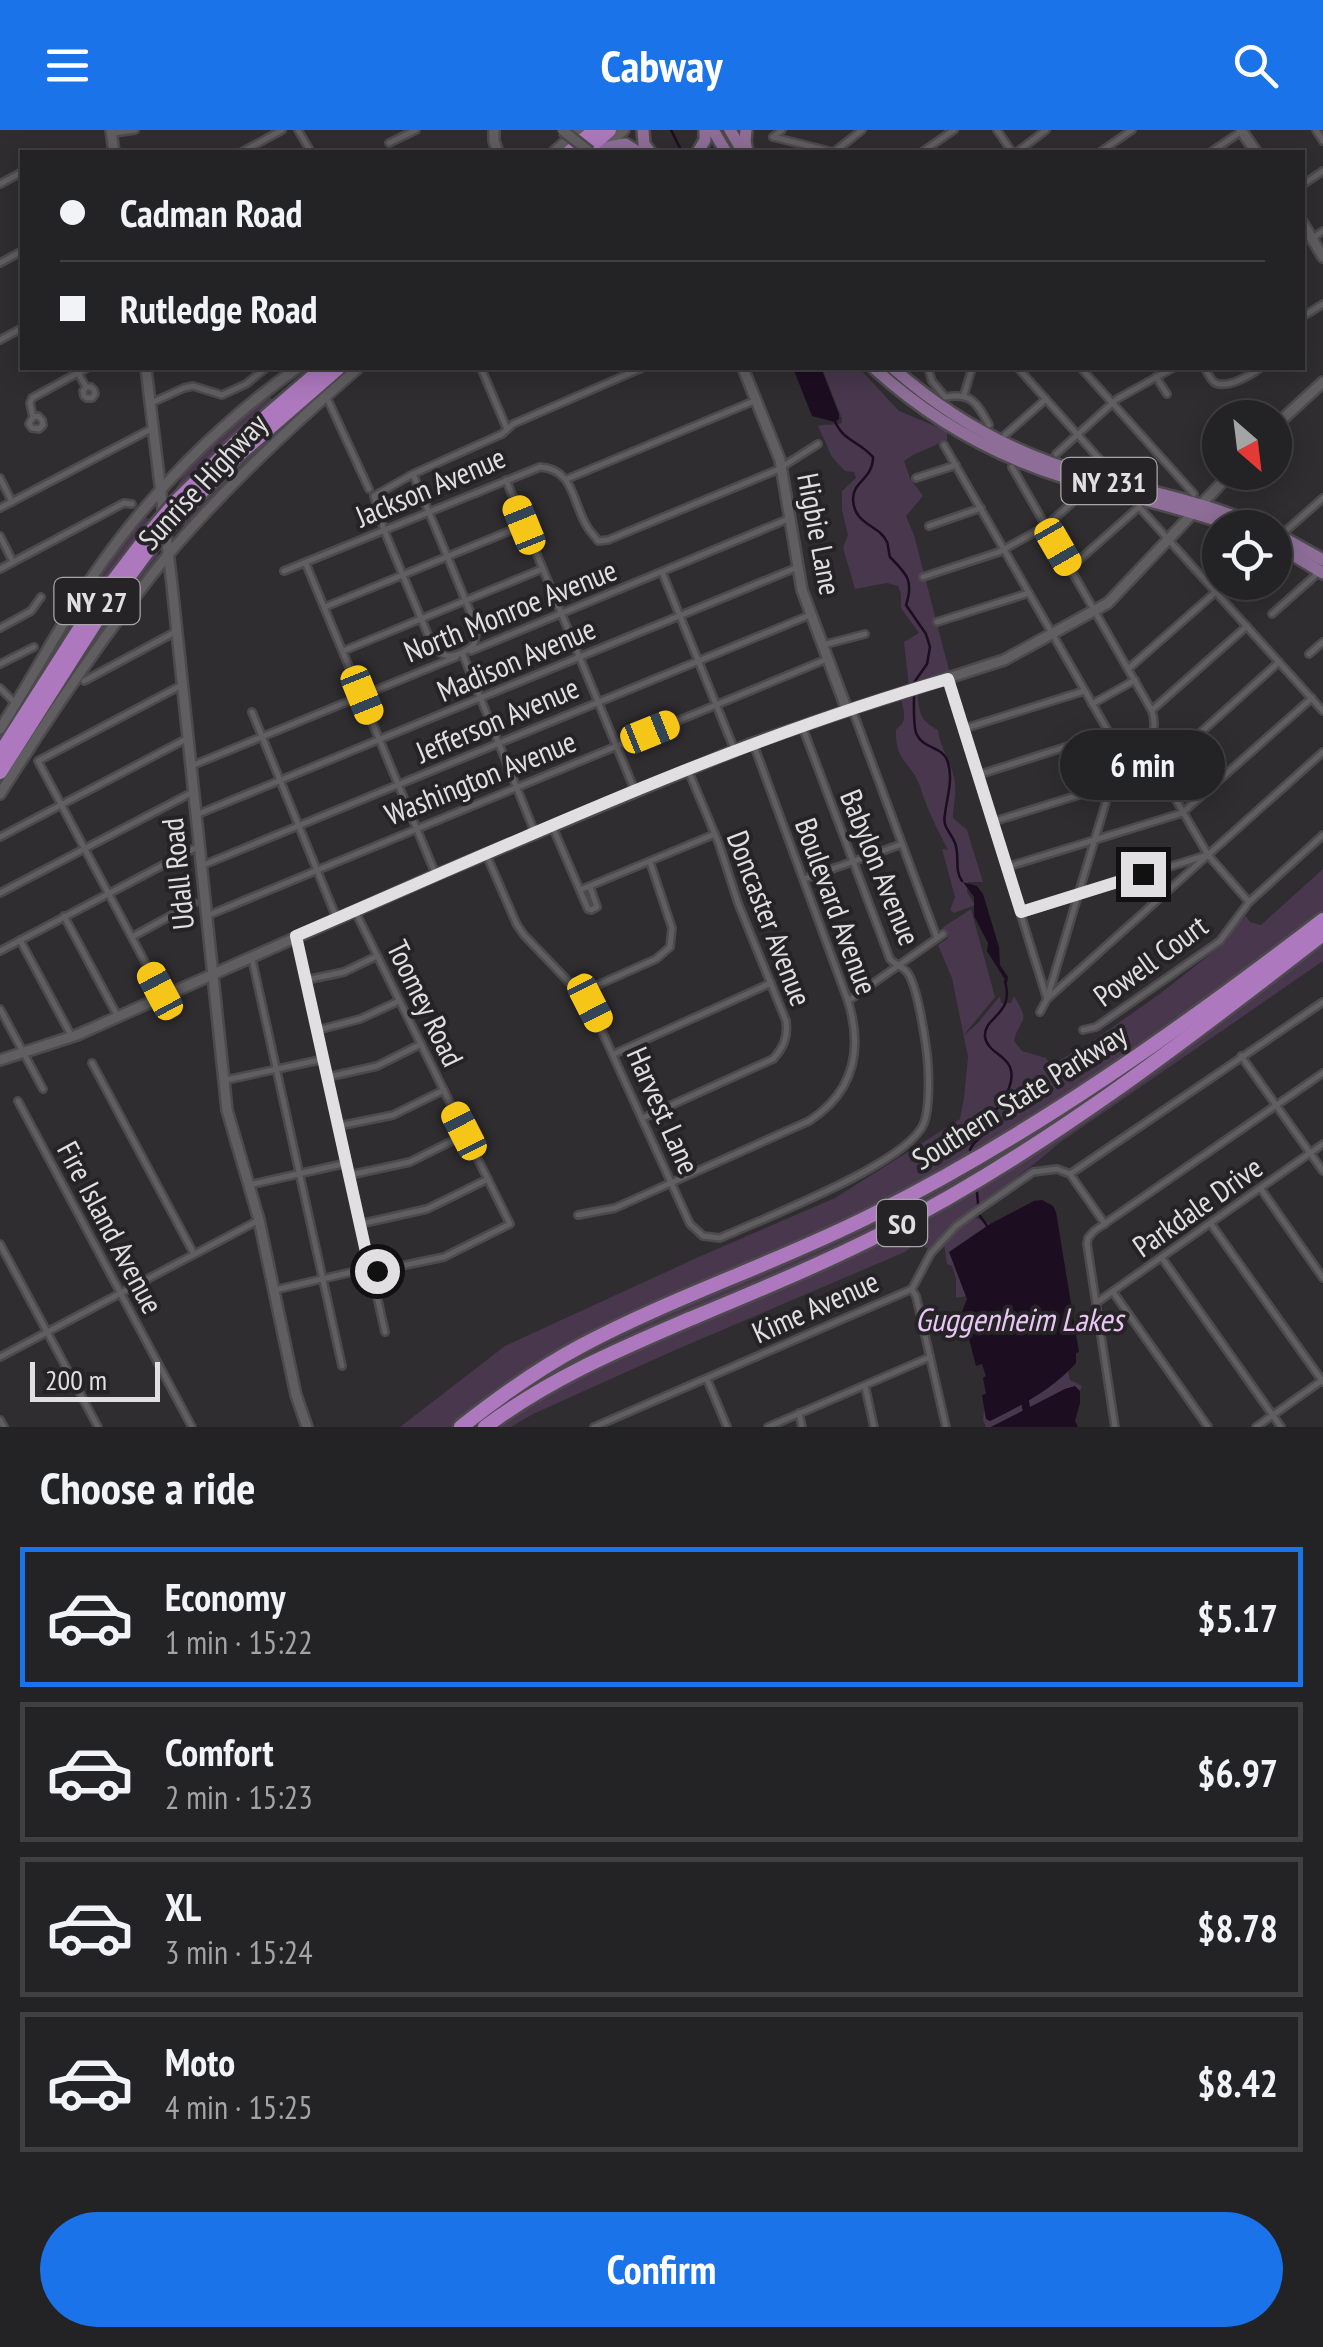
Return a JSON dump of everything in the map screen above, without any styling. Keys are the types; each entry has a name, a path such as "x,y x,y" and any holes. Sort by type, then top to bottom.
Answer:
{"highway":[{"path":"572,150 594,130"},
{"path":"589,150 609,130"},
{"name":"Sunrise Highway","path":"0,754 23,705 106,589 229,450 320,370"},
{"name":"Sunrise Highway","path":"179,507 336,370"},
{"path":"306,395 343,370"},
{"name":"Sunrise Highway","path":"0,772 150,540"},
{"path":"0,744 23,705"},
{"name":"Southern State Parkway","path":"461,1427 531,1376 594,1339 826,1238 968,1164 1156,1042 1323,920"},
{"name":"Southern State Parkway","path":"485,1427 584,1365 830,1258 959,1192 1094,1105 1323,934"}],"main road":[{"path":"602,150 622,144 635,150"},
{"name":"NY 231","path":"876,370 934,416 997,452 1065,478 1196,504 1207,510"},
{"name":"NY 231","path":"896,370 952,414 1019,450 1076,472 1213,510"},
{"path":"1292,548 1322,568"}],"street":[{"path":"111,132 135,130"},
{"path":"246,150 282,130"},
{"path":"389,143 416,130"},
{"path":"562,130 585,150"},
{"path":"556,150 580,130"},
{"path":"602,150 624,130"},
{"path":"782,130 774,138 825,150"},
{"path":"836,150 862,130"},
{"path":"935,130 941,139"},
{"path":"925,150 954,130"},
{"path":"998,130 1013,150"},
{"path":"1018,150 1046,130"},
{"path":"1103,150 1132,130"},
{"path":"1316,130 1323,141"},
{"path":"1214,150 1241,131"},
{"path":"1306,230 1323,231"},
{"path":"1306,230 1323,257"},
{"path":"33,417 32,398 83,370"},
{"name":"Udall Road","path":"146,370 227,1110 259,1220 296,1394 307,1427"},
{"path":"151,403 193,386 222,396 264,370"},
{"name":"Sunrise Highway","path":"0,729 23,705 32,679 118,540 182,468 242,412 295,370"},
{"name":"Sunrise Highway","path":"0,794 42,728 168,555 223,496 356,370"},
{"path":"484,370 507,429"},
{"path":"371,492 638,370"},
{"name":"Higbie Lane","path":"745,370 782,467 802,590 810,614 940,936 897,966"},
{"path":"931,370 932,380 945,397 964,395 975,402 989,425"},
{"path":"964,395 971,370"},
{"path":"1020,370 1111,472"},
{"path":"1084,370 1196,504"},
{"path":"1056,454 1113,402 1169,370"},
{"path":"1206,370 1212,380 1221,384 1257,370"},
{"path":"78,372 86,387"},
{"path":"1156,377 1167,394"},
{"path":"1292,410 1323,382"},
{"path":"326,395 371,492 435,649 446,656 462,654 474,645 476,628 413,474"},
{"path":"1005,435 1046,399"},
{"path":"757,400 567,480 588,528 598,540 618,537 782,467 818,444"},
{"path":"0,508 154,429"},
{"path":"944,445 1109,734 1123,745 1143,743 1155,724 1152,711 1012,467"},
{"path":"158,464 170,471 182,468"},
{"path":"916,478 956,465"},
{"name":"Jackson Avenue","path":"284,571 540,466 558,471 567,480"},
{"path":"0,478 12,502"},
{"path":"506,480 635,791"},
{"path":"0,1060 72,1037 354,910 754,743 1004,660 1108,603 1212,490"},
{"path":"923,577 1004,549 1046,526 1084,492"},
{"path":"1292,524 1323,498"},
{"path":"0,569 124,504 132,504"},
{"path":"1070,568 1140,507 1202,574"},
{"path":"929,526 981,508"},
{"name":"North Monroe Avenue","path":"190,766 790,518"},
{"path":"325,607 524,525"},
{"path":"0,536 14,562"},
{"path":"306,562 436,875"},
{"name":"Madison Avenue","path":"196,815 798,568"},
{"path":"1272,614 1322,568"},
{"path":"343,651 542,569"},
{"path":"662,572 736,751"},
{"path":"144,585 159,578 172,585"},
{"path":"937,622 1029,593"},
{"path":"0,628 31,611 40,598"},
{"path":"1128,669 1207,600"},
{"path":"1225,600 1323,711"},
{"name":"Jefferson Avenue","path":"201,866 810,614"},
{"path":"1152,711 1247,626"},
{"path":"84,681 176,631"},
{"path":"823,646 865,634"},
{"path":"1309,654 1323,642"},
{"path":"0,664 34,647"},
{"path":"462,654 536,833"},
{"path":"92,658 105,668"},
{"name":"Washington Avenue","path":"206,915 827,658"},
{"path":"992,822 1159,770 1280,662"},
{"path":"948,679 1047,999"},
{"path":"1092,704 1135,680"},
{"path":"164,996 38,761 182,685"},
{"path":"0,688 23,705"},
{"path":"964,729 1084,691"},
{"path":"1007,866 1182,813 1312,698"},
{"path":"252,712 337,918"},
{"name":"Babylon Avenue","path":"703,1236 720,1238 859,1176 917,1135 927,1110 928,1062 914,983 904,968 890,959 802,726"},
{"path":"978,775 1109,734"},
{"path":"0,837 188,738"},
{"name":"Boulevard Avenue","path":"578,1216 606,1212 796,1128 830,1105 847,1078 854,1059 855,1025 754,743"},
{"path":"1143,743 1208,855 1248,902"},
{"path":"1040,1012 1123,745"},
{"path":"1047,999 1323,752"},
{"name":"Doncaster Avenue","path":"643,1118 773,1059 788,1032 688,770"},
{"path":"0,894 193,792"},
{"path":"552,826 588,910 595,910 597,904 590,886"},
{"path":"580,890 715,834"},
{"name":"Powell Court","path":"1083,1030 1096,1027 1220,941 1248,902 1323,835"},
{"path":"804,879 902,844"},
{"path":"0,951 199,846"},
{"name":"Harvest Lane","path":"486,854 517,925 590,1003 690,1224 703,1236"},
{"path":"1021,912 1208,855"},
{"path":"582,992 664,954 673,937 650,862"},
{"path":"132,937 194,903"},
{"name":"Toomey Road","path":"354,910 510,1224 444,1258 370,1270"},
{"path":"64,916 118,1017"},
{"path":"296,936 385,1332"},
{"path":"20,940 72,1037"},
{"path":"251,956 342,1366"},
{"path":"306,980 344,972 377,956"},
{"path":"848,1001 897,966"},
{"path":"614,1054 771,983"},
{"path":"318,1030 360,1019 400,1001"},
{"name":"Kime Avenue","path":"594,1427 912,1289 931,1254 975,1212 1034,1172 1057,1169 1070,1174 1323,1002"},
{"path":"0,1008 43,1090"},
{"path":"328,1078 377,1066 421,1044"},
{"path":"1241,1056 1323,1171"},
{"path":"223,1081 324,1059"},
{"path":"92,1063 194,1254"},
{"path":"1115,1427 1086,1244 1094,1231 1323,1073"},
{"path":"339,1126 393,1115 444,1090"},
{"name":"Fire Island Avenue","path":"18,1101 192,1427"},
{"path":"350,1175 410,1162 466,1134"},
{"name":"Parkdale Drive","path":"1095,1303 1323,1144"},
{"path":"250,1185 347,1163"},
{"path":"1070,1174 1105,1224"},
{"path":"360,1224 427,1209 488,1179"},
{"path":"1261,1189 1323,1278"},
{"path":"0,1357 259,1220"},
{"path":"1211,1224 1322,1381 1256,1427"},
{"path":"0,1244 98,1427"},
{"path":"1162,1258 1281,1427"},
{"path":"274,1290 370,1270"},
{"path":"912,1289 946,1427"},
{"path":"1113,1292 1208,1427"},
{"path":"768,1427 930,1357"},
{"path":"706,1378 727,1427"},
{"path":"865,1385 874,1427"},
{"path":"799,1413 802,1427"},
{"path":"0,1420 4,1427"}],"shaded area":[{"path":"823,370 861,370 899,411 947,431 947,440 904,461 923,496 906,516 950,674 909,687 904,642 919,633 901,608 898,586 887,583 855,589 843,548 848,535 842,491 856,478 854,472 845,471 832,457 818,426 842,423"},
{"path":"268,395 273,400 175,491 203,453"},
{"path":"308,403 184,528 181,522 189,513 259,444"},
{"path":"145,517 149,519 71,621 113,552"},
{"path":"157,550 159,563 76,668 99,626"},
{"path":"917,693 922,715 938,730 952,771 953,818 967,830 983,882 968,882 967,892 975,905 954,913 950,910 955,897 942,849 948,850 896,740 896,729 904,719 901,698"},
{"path":"1323,869 1323,911 1143,1044 1025,1123 834,1228 614,1324 479,1405 452,1427 400,1427 505,1346 835,1198 960,1119 968,1057 964,1035 1000,996 1001,1003 1011,1003 1014,996 1023,1020 1014,1041 1022,1051 1046,1058 1051,1065 1161,993 1227,941 1246,916 1250,922 1261,925"},
{"path":"971,909 995,997 964,1035 952,978 938,945 948,938 942,928"},
{"path":"1323,941 1323,961 1058,1144 959,1221 929,1250 918,1242 905,1252 673,1351 511,1427 491,1427 536,1395 908,1225"},
{"path":"1165,1045 1084,1107 924,1207 509,1404 478,1427 466,1427 590,1345 779,1263"},
{"path":"977,1218 990,1224 954,1265 966,1296 956,1298 956,1278 952,1266 947,1264 944,1245"},
{"path":"1068,1371 1070,1380 1082,1386 1080,1391 1074,1387 1065,1389 986,1427 984,1410 990,1421 1037,1395"}],"water":[{"path":"794,370 822,370 839,419 835,422 812,416"},
{"path":"963,882 977,886 983,894 1007,983 987,951 988,943 974,916 974,897"},
{"name":"Guggenheim Lakes","path":"1042,1200 1056,1212 1079,1352 1076,1363 1057,1381 990,1421 986,1419 982,1395 986,1394 986,1376 982,1364 976,1366 962,1312 967,1299 949,1252 990,1224"},
{"name":"Guggenheim Lakes","path":"1075,1386 1080,1391 1075,1421 1078,1427 991,1427 1065,1389"}],"waterway":[{"path":"671,130 681,150"},
{"path":"834,419 846,437 873,457 870,470 854,493 854,508 862,520 883,536 890,557 905,573 909,584 906,605 930,647 927,664 913,684"},
{"path":"914,696 917,735 945,756 949,767 944,819 955,843 962,881"},
{"path":"970,1150 986,1131 1011,1081 1008,1063 985,1037 989,1024 1006,1002 1005,981"},
{"path":"977,1192 978,1204"},
{"path":"980,1216 988,1227"},
{"path":"1023,1392 1030,1427"}],"route":[{"path":"377,1271 370,1270 296,936 754,743 948,679 1021,912 1143,874"}]}
